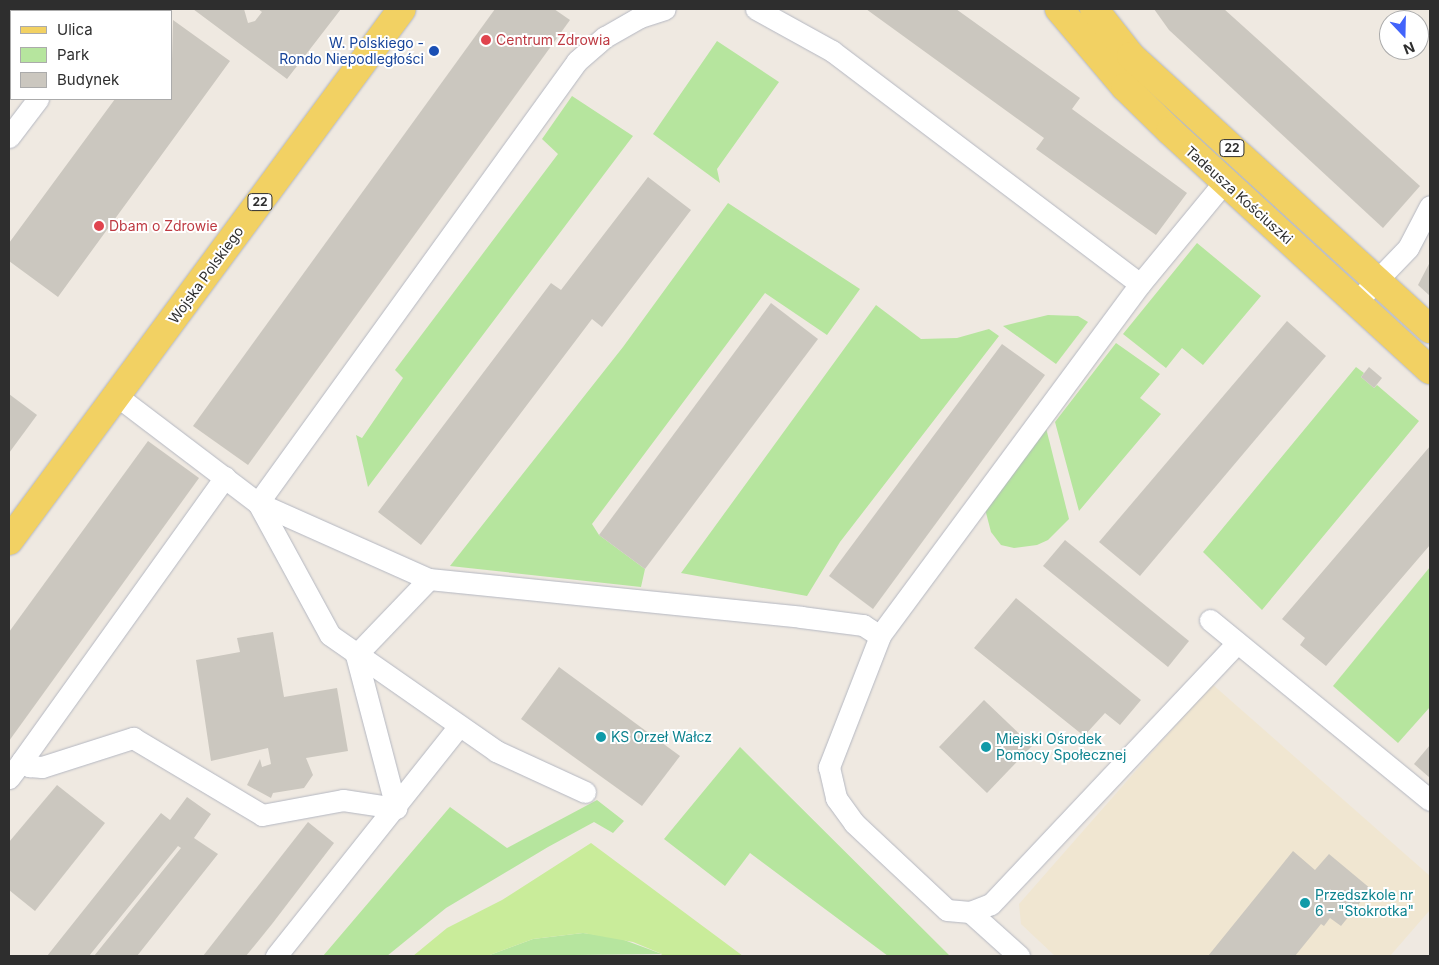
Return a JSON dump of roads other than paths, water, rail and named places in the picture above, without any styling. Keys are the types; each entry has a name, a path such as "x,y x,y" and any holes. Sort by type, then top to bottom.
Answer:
{"main road":[{"name":"Wojska Polskiego","path":"9,541 402,9"},
{"name":"Tadeusza Kościuszki","path":"1059,9 1125,87 1430,370"},
{"name":"22","path":"1094,9 1131,56 1430,329"}],"lane":[{"path":"258,503 577,62 606,37 640,17 665,9"},
{"path":"756,9 822,44 1140,284"},
{"path":"9,137 37,100"},
{"path":"1225,181 1140,284 880,636 829,767 836,798 854,823 947,910 970,912 991,904 1237,642"},
{"path":"1356,302 1408,248 1430,206"},
{"path":"117,396 258,503 428,579 810,618 863,625 880,636"},
{"path":"9,778 224,477"},
{"path":"258,503 330,634 356,655 496,751 585,792"},
{"path":"356,655 428,579"},
{"path":"1210,620 1430,800"},
{"path":"356,655 396,808"},
{"path":"276,956 396,808 458,726"},
{"path":"22,761 29,766 42,767 133,738 262,815 343,800 396,808"},
{"path":"970,912 1019,956"}],"place":[{"name":"Centrum Zdrowia","path":"486,40"},
{"name":"W. Polskiego - Rondo Niepodległości","path":"434,51"},
{"name":"Dbam o Zdrowie","path":"99,226"},
{"name":"KS Orzeł Wałcz","path":"601,737"},
{"name":"Miejski Ośrodek Pomocy Społecznej","path":"986,747"},
{"name":"Przedszkole nr 6 - \"Stokrotka\"","path":"1305,903"}]}
